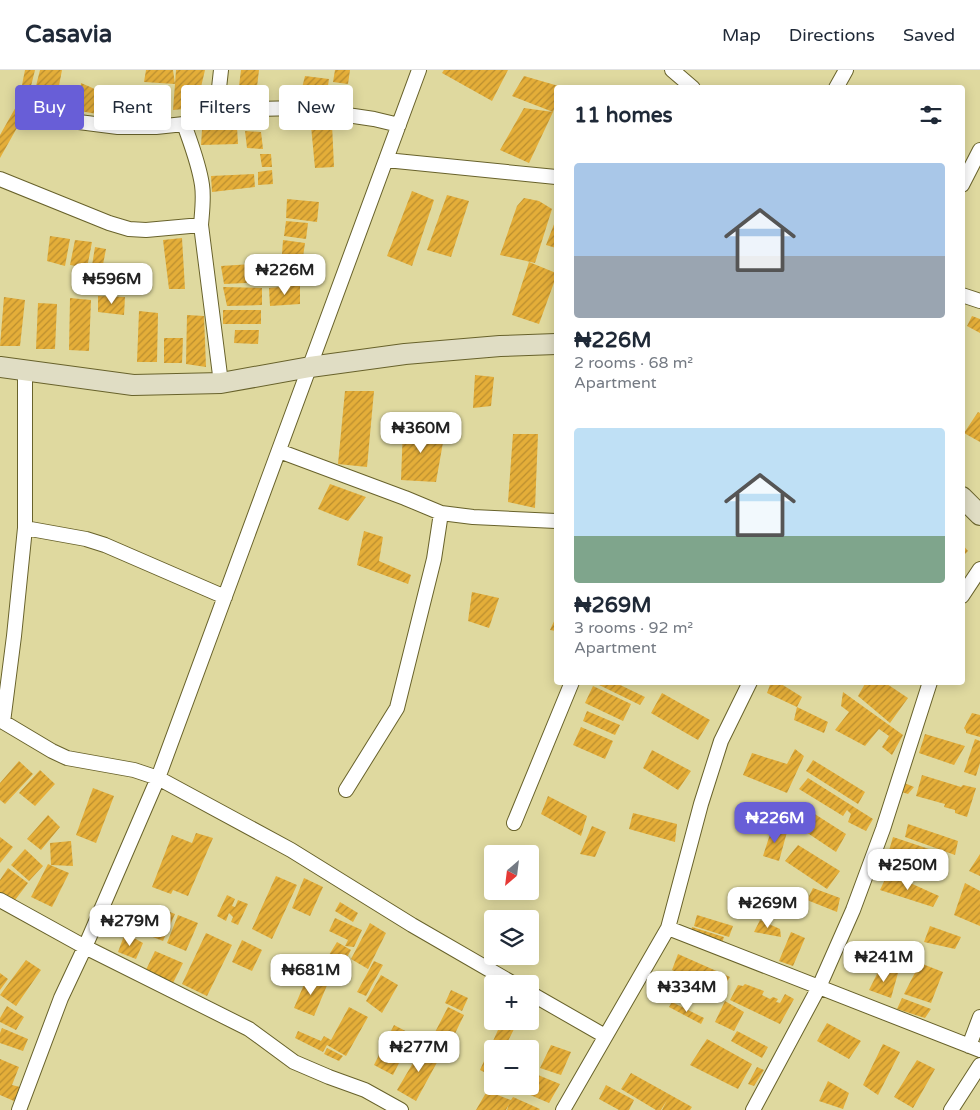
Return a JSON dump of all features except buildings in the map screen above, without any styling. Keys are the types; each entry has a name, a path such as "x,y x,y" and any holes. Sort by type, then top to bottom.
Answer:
{"street":[{"path":"219,85 221,70"},
{"path":"20,1110 61,998 158,778 419,70"},
{"path":"672,70 690,85"},
{"path":"838,85 846,70"},
{"path":"269,108 300,108 374,119 399,125"},
{"path":"84,122 118,127 156,127 181,124"},
{"path":"186,130 197,161 203,187 201,225 221,383"},
{"path":"965,179 980,150"},
{"path":"386,160 554,177"},
{"path":"0,179 129,230 201,225"},
{"path":"965,296 980,302"},
{"path":"0,367 133,385 221,383 310,367 405,354 500,346 554,344"},
{"path":"25,370 24,528 14,636 2,721 52,751 68,758 134,770 158,778 291,850 412,925 498,975"},
{"path":"279,451 441,513 473,517 554,521"},
{"path":"965,500 980,515"},
{"path":"346,790 396,708 434,559 441,513"},
{"path":"24,528 86,539 105,545 224,597"},
{"path":"965,592 980,569"},
{"path":"514,823 571,685"},
{"path":"563,1110 668,928 701,804 718,750 749,685"},
{"path":"753,1110 819,987 853,910 883,829 929,685"},
{"path":"2,905 249,1029 294,1062 365,1090 401,1110"},
{"path":"668,928 975,1048 980,1017"},
{"path":"539,998 605,1036"},
{"path":"951,1110 980,1065"}]}
